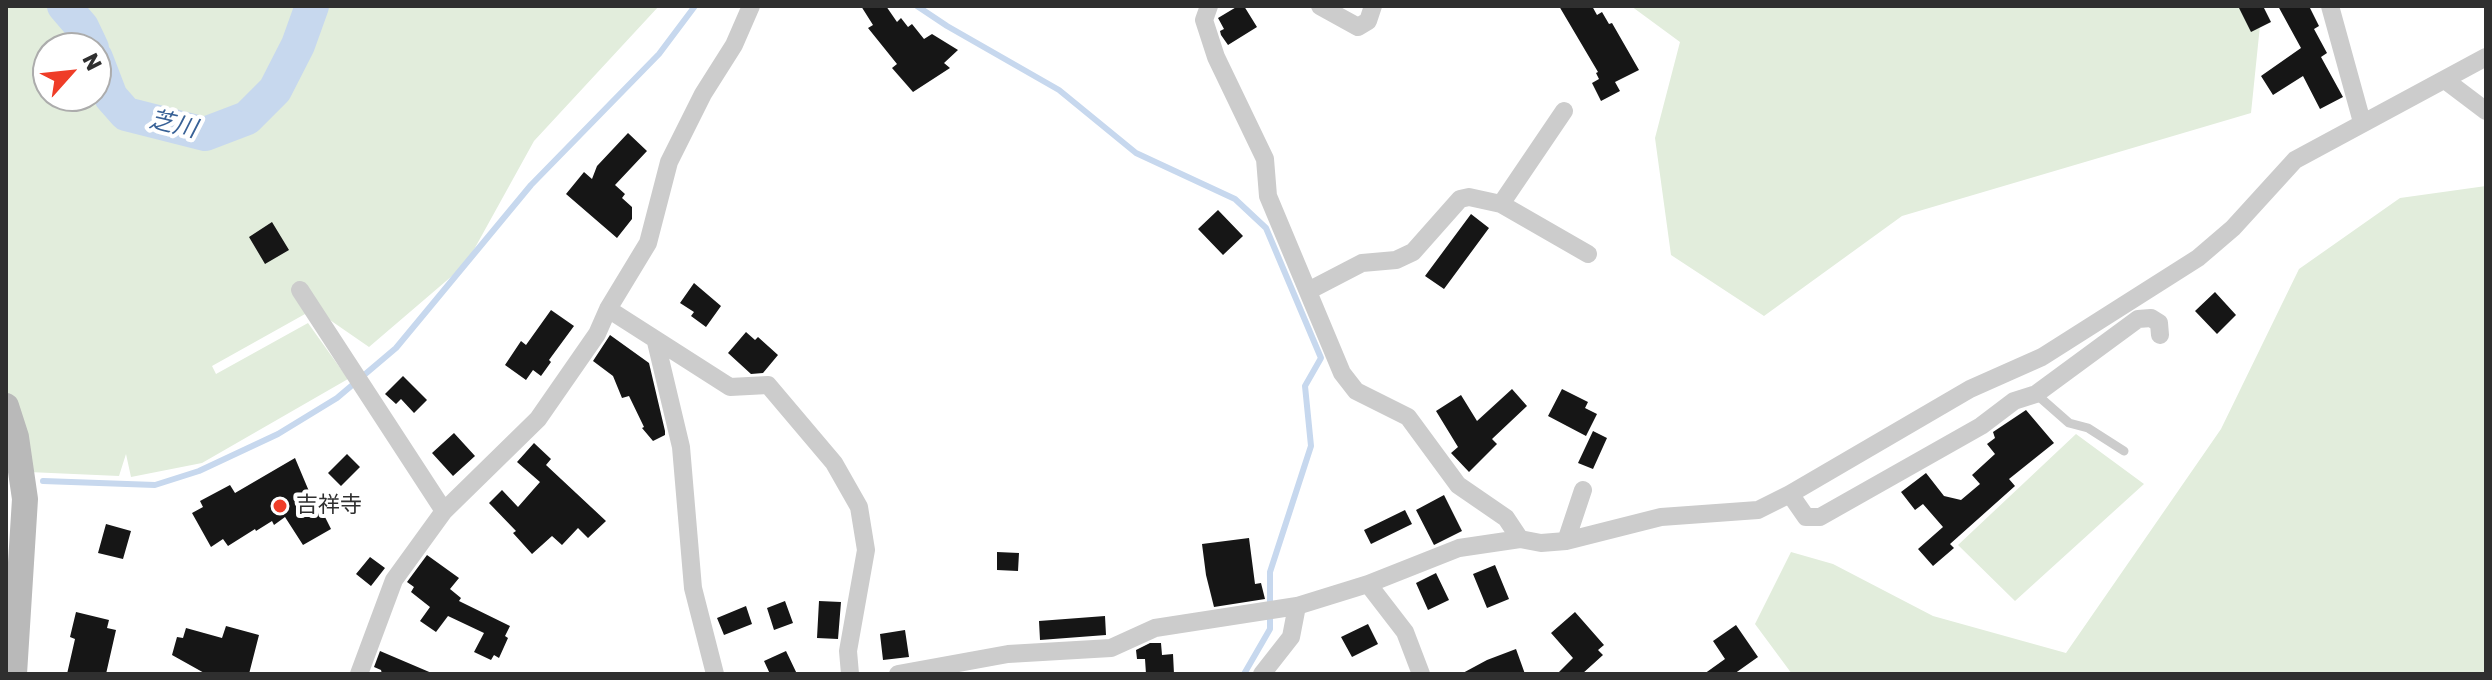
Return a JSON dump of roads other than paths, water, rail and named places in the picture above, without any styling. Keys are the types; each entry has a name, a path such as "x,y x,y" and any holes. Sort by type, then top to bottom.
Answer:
{"street":[{"path":"359,674 394,580 444,511 538,419 597,334 608,309 648,243 669,162 703,94 734,45 751,6"},
{"path":"1209,6 1204,20 1216,57 1265,159 1268,196 1310,290 1342,373 1356,391 1408,417 1458,485 1506,518 1520,539"},
{"path":"1320,6 1358,27 1368,21 1373,6"},
{"path":"2332,7 2362,122"},
{"path":"898,674 1008,654 1111,648 1155,628 1297,606 1368,584 1459,548 1520,539 1541,543 1566,541 1661,517 1758,510 1970,389 2042,357 2198,258 2233,228 2295,160 2486,57"},
{"path":"2445,80 2486,111"},
{"path":"1501,204 1564,111"},
{"path":"1310,290 1362,263 1396,260 1413,252 1460,199 1469,197 1501,204 1588,254"},
{"path":"300,290 444,511"},
{"path":"608,309 730,387 768,385 834,463 859,507 866,550 848,651 850,674"},
{"path":"1790,494 1806,517 1820,517 1981,426 2014,401 2036,394 2138,319 2151,318 2159,323 2160,335"},
{"path":"656,342 681,447 693,588 715,674"},
{"path":"6,406 16,437 25,499 14,674"},
{"path":"1566,541 1583,490"},
{"path":"1368,584 1405,632 1421,674"},
{"path":"1262,674 1291,637 1297,606"}],"lane":[{"path":"2036,394 2069,423 2088,428 2124,451"}],"waterway":[{"name":"芝川","path":"64,6 84,32"},
{"name":"芝川","path":"112,98 126,114 205,134 247,118 275,90 298,45 312,6"},
{"path":"43,481 155,485 199,471 278,434 337,398 396,348 531,185 659,54 695,6"},
{"path":"917,6 1059,90 1136,153 1235,199 1266,228 1321,358 1305,386 1311,446 1270,572 1270,629 1244,674"}],"place":[{"name":"吉祥寺","path":"280,506"}]}
